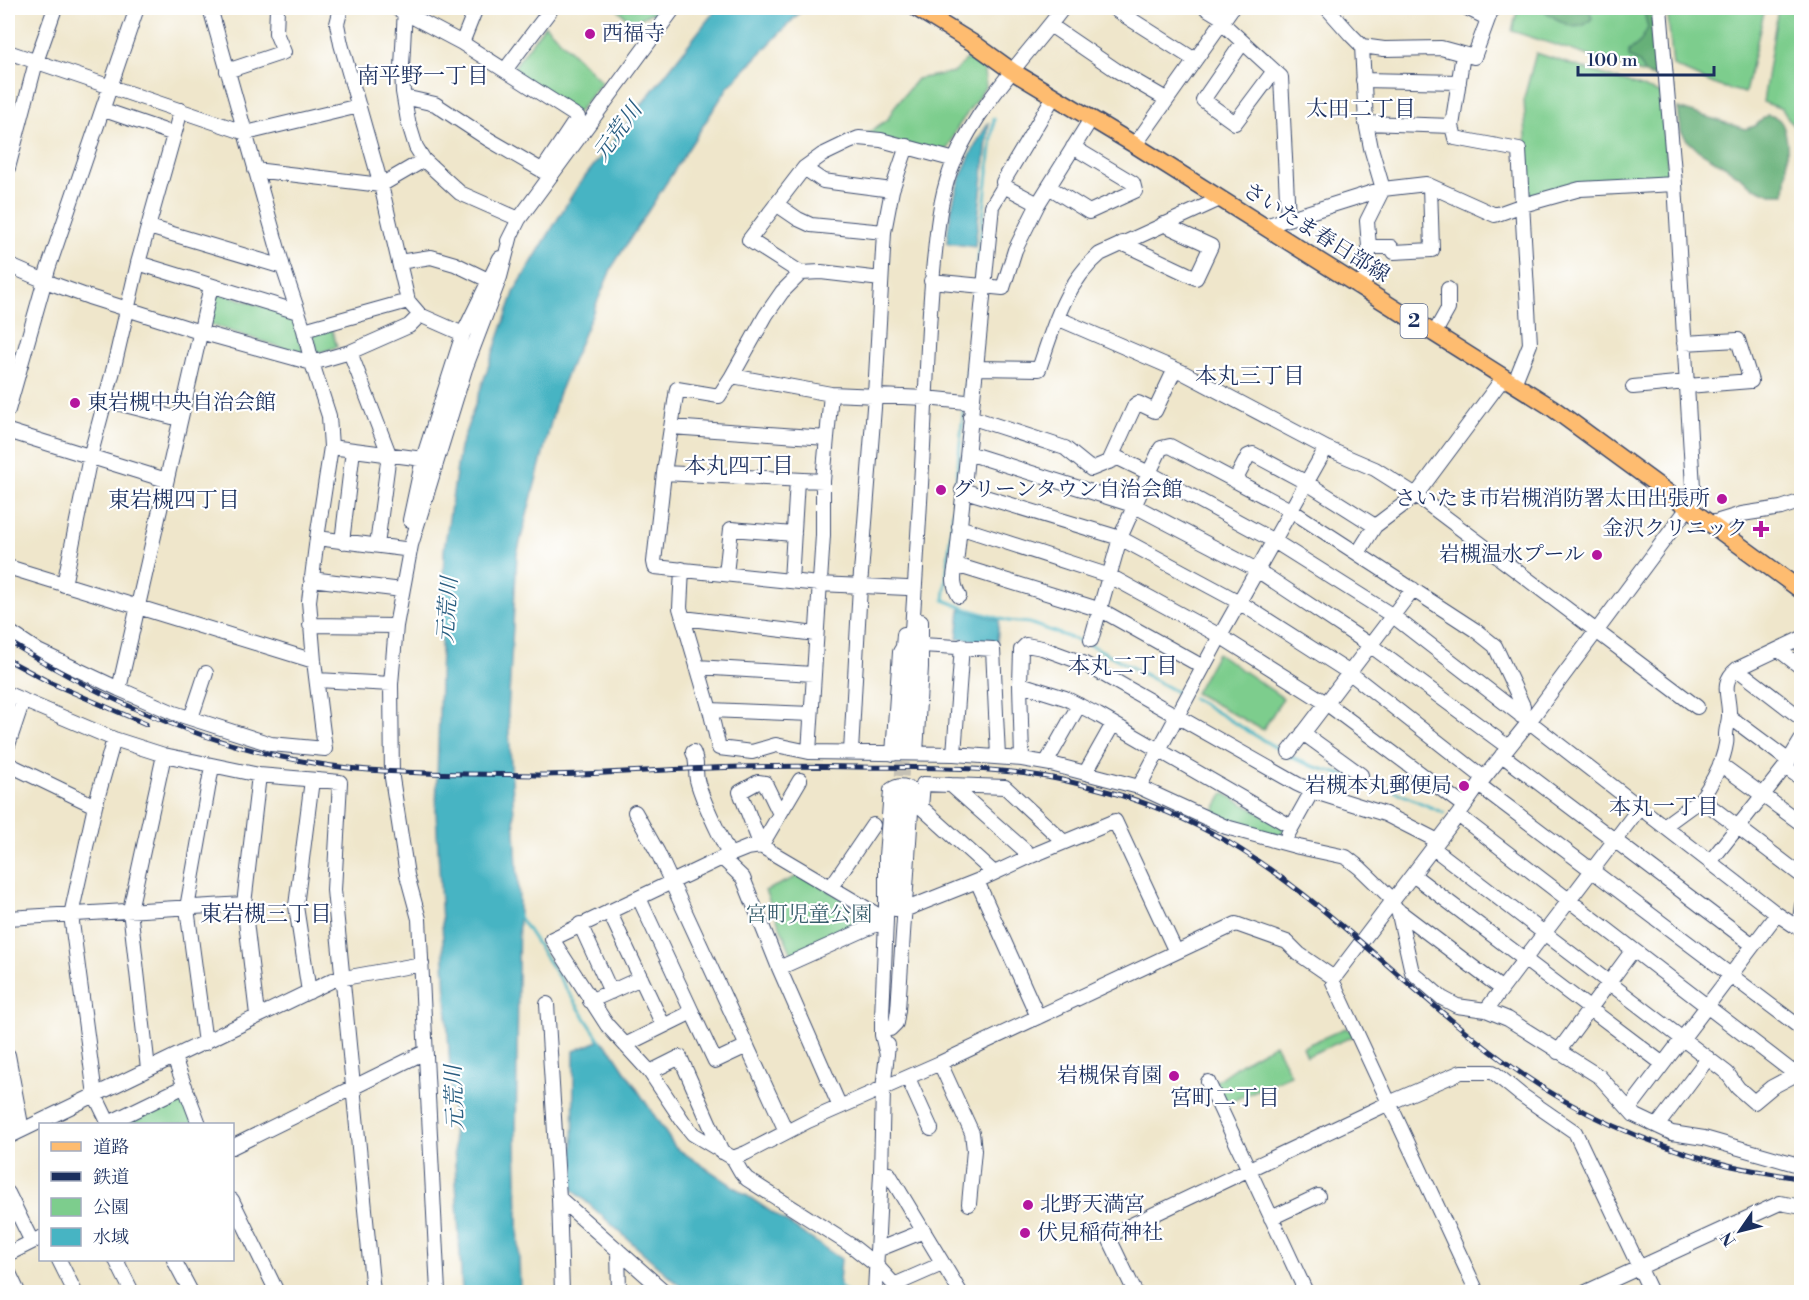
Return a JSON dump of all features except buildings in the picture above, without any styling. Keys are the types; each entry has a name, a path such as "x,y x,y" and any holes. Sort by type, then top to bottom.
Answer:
{"main road":[{"name":"さいたま春日部線","path":"916,8 1551,407 1802,591"}],"street":[{"path":"8,168 36,62 55,8"},
{"path":"8,410 45,281 104,110 136,8"},
{"path":"8,631 38,651 119,689 191,718 271,744 325,749 309,601 331,447 329,416 283,267 210,8"},
{"path":"227,71 284,52 276,33 277,8"},
{"path":"341,8 337,24 341,44 381,185 408,301 420,315 463,334"},
{"path":"401,8 462,43 578,117 519,219 463,334 423,459 404,549 406,566"},
{"path":"401,8 404,97 416,147 424,160 460,193 519,219"},
{"path":"462,43 476,8"},
{"path":"505,70 552,8"},
{"path":"547,173 674,8"},
{"path":"904,751 922,477 931,281 939,214 955,160 976,120 1012,70 1063,8"},
{"path":"1113,8 1195,60"},
{"path":"1206,8 1226,16 1243,42 1281,77 1288,219"},
{"path":"1328,8 1362,46 1384,50 1441,48 1474,57 1490,13 1467,8"},
{"path":"1477,1293 1334,978 1393,905 1413,874 1505,751 1525,719 1596,630 1688,508 1692,499 1675,184 1660,8"},
{"path":"1135,145 1226,16"},
{"path":"1050,25 1116,70 1166,99"},
{"path":"1243,42 1203,100 1235,123 1274,71"},
{"path":"1357,286 1368,277 1369,247 1366,221 1383,189 1366,123 1362,46"},
{"path":"8,52 246,133 359,106"},
{"path":"1358,553 1375,526 1416,495 1509,381 1530,344 1519,150 1455,138 1452,126 1463,54"},
{"path":"1363,80 1460,82"},
{"path":"959,596 954,587 953,578 976,368 978,286 992,206 1004,186 1003,182 1054,96"},
{"path":"404,97 435,104 488,139 547,173"},
{"path":"104,110 174,134"},
{"path":"64,585 90,457 138,263 181,110"},
{"path":"931,281 1004,288 1015,250 1038,204 1091,119"},
{"path":"1366,123 1452,126"},
{"path":"881,279 821,272 801,273 748,240 804,168 822,155 859,138 881,140 955,160"},
{"path":"850,752 884,232 892,190 907,146"},
{"path":"1049,187 1089,212 1135,191 1133,183 1073,147"},
{"path":"255,170 381,185 424,160"},
{"path":"804,168 823,181 892,190"},
{"path":"1264,226 1383,189 1415,184 1430,186 1495,215 1580,189 1675,184"},
{"path":"1004,186 1038,204"},
{"path":"1369,247 1391,247 1394,252 1432,250 1430,186"},
{"path":"976,368 1039,369 1069,290 1083,270 1100,254 1220,199"},
{"path":"776,204 811,225 884,232"},
{"path":"1122,243 1196,278 1210,246 1163,224"},
{"path":"149,226 283,267"},
{"path":"438,1293 419,919 407,875 392,778 391,684 396,626 411,545 465,369 500,277 511,235"},
{"path":"399,262 431,257 455,264 488,280"},
{"path":"138,263 298,312"},
{"path":"8,265 45,281 128,309 312,363 350,351 409,326 420,315"},
{"path":"801,273 782,292 766,315 719,396 677,389 664,473 655,567 819,584 907,588"},
{"path":"119,689 211,286"},
{"path":"1434,334 1448,309 1448,289"},
{"path":"304,330 408,301"},
{"path":"1057,318 1175,369 1326,448 1375,469 1416,495 1697,707"},
{"path":"1633,387 1751,381 1738,340 1684,343"},
{"path":"350,351 389,454 377,545"},
{"path":"1109,462 1135,405 1138,403 1155,411 1175,369"},
{"path":"732,376 831,394 966,402"},
{"path":"809,752 831,394"},
{"path":"105,400 180,419"},
{"path":"970,417 1065,448 1091,469"},
{"path":"671,427 827,438"},
{"path":"8,431 166,480"},
{"path":"1091,640 1120,538 1161,448 1170,446 1292,511 1466,624 1495,646 1523,706 1525,719"},
{"path":"331,447 423,459"},
{"path":"1139,786 1326,448"},
{"path":"342,542 354,450"},
{"path":"968,453 1134,505 1257,570 1370,645 1615,840 1753,945"},
{"path":"1235,481 1248,456 1252,454 1307,483 1375,526"},
{"path":"1091,469 1118,458 1274,541 1392,616 1795,926 1800,920 1802,905"},
{"path":"1084,490 1091,469"},
{"path":"664,473 824,481"},
{"path":"904,751 900,652 903,646 911,502 922,477"},
{"path":"904,751 919,710 920,628 927,506 926,489 922,477"},
{"path":"791,581 797,480"},
{"path":"962,490 1120,538 1239,602 1350,673 1593,870 1802,1029"},
{"path":"1709,524 1802,501"},
{"path":"959,527 1110,576 1220,636 1326,703 1570,901 1707,1006 1798,1070 1754,1102 1738,1088 1727,1072 1545,934 1435,845 1385,813 1312,791 1297,784 1083,663 1042,648 1026,645 1021,650 1022,759"},
{"path":"726,574 731,529 794,534"},
{"path":"317,538 404,549"},
{"path":"956,565 1101,610 1203,667"},
{"path":"8,567 314,661"},
{"path":"682,569 680,608 719,748 752,752 776,745 809,752 904,751 1022,759 1139,786 1226,827 1346,857 1360,868 1393,905 1502,989"},
{"path":"311,579 402,590"},
{"path":"1288,752 1413,589"},
{"path":"683,618 816,633"},
{"path":"310,625 396,626"},
{"path":"1664,826 1701,799 1720,764 1730,717 1726,683 1732,673 1802,638"},
{"path":"921,645 993,649 998,757"},
{"path":"954,754 962,646"},
{"path":"1779,650 1802,668"},
{"path":"697,667 813,674"},
{"path":"1737,669 1802,719"},
{"path":"191,718 206,673"},
{"path":"317,680 391,684"},
{"path":"1020,684 1065,698 1079,705 1292,827"},
{"path":"8,694 114,739 164,755 259,775 340,782 334,890 373,1293"},
{"path":"8,745 23,700"},
{"path":"1047,763 1079,705"},
{"path":"710,710 811,714"},
{"path":"1730,717 1802,779"},
{"path":"1086,772 1113,724"},
{"path":"1304,733 1360,775"},
{"path":"109,1123 95,1095 70,915 95,806 114,739"},
{"path":"1710,862 1787,764 1802,739"},
{"path":"693,752 697,779 726,856 743,878 779,968 840,1107"},
{"path":"148,1069 130,910 164,755"},
{"path":"8,764 95,806"},
{"path":"1720,764 1802,824"},
{"path":"205,1042 187,908 212,766"},
{"path":"258,1015 244,904 259,775"},
{"path":"309,992 296,906 312,780"},
{"path":"761,846 800,780"},
{"path":"780,814 765,783 758,782 740,792 761,846 886,920"},
{"path":"994,873 921,807 923,784 1005,787 1064,842"},
{"path":"951,785 1031,856"},
{"path":"887,1054 882,1035 886,856 891,790 897,786 906,786 911,790 912,796 898,1010 896,1023 890,1029"},
{"path":"1283,842 1312,791"},
{"path":"875,1293 883,1089 890,1029 900,797"},
{"path":"1701,799 1802,876"},
{"path":"1486,1010 1640,807"},
{"path":"635,812 658,852 786,1131"},
{"path":"904,910 1115,821 1176,952"},
{"path":"831,888 873,825"},
{"path":"761,846 747,848 726,856 552,939 607,1025 650,1072 684,1123 693,1134 728,1155 746,1153 786,1131 908,1078 1236,924 1287,942 1299,954 1334,978"},
{"path":"1413,874 1663,1064"},
{"path":"977,881 1038,1017"},
{"path":"639,898 715,1061 747,1046"},
{"path":"8,918 244,904"},
{"path":"1393,905 1412,972 1442,998 1457,1006 1486,1010 1508,1019 1600,1077 1634,1115 1657,1126 1802,1167"},
{"path":"609,911 663,1025"},
{"path":"1629,1109 1777,914"},
{"path":"779,968 886,920"},
{"path":"580,924 611,992"},
{"path":"1558,1052 1634,950"},
{"path":"8,1137 333,980 422,964"},
{"path":"591,1001 641,978"},
{"path":"547,1004 560,1198 562,1293"},
{"path":"625,1045 692,1012"},
{"path":"234,1146 425,1052"},
{"path":"8,1055 22,1130"},
{"path":"650,1072 680,1057 728,1155 747,1179 852,1246 876,1265 897,1288 942,1264"},
{"path":"174,1058 199,1123"},
{"path":"1657,1126 1708,1058"},
{"path":"940,1063 972,1132 974,1150 969,1204"},
{"path":"1136,1293 1108,1236 1389,1103 1461,1072 1493,1072 1520,1094 1575,1132 1651,1293"},
{"path":"908,1078 931,1129"},
{"path":"1209,1082 1306,1293"},
{"path":"111,1123 185,1086"},
{"path":"881,1173 889,1174 960,1293"},
{"path":"8,1193 36,1240 8,1254"},
{"path":"1271,1218 1318,1196"},
{"path":"560,1198 665,1293"},
{"path":"1586,1293 1780,1203 1802,1207"},
{"path":"234,1204 277,1293"},
{"path":"877,1250 924,1231"},
{"path":"618,1250 619,1293"},
{"path":"59,1261 75,1293"},
{"path":"116,1261 132,1293"},
{"path":"174,1261 190,1293"},
{"path":"8,1271 18,1293"}],"green space":[{"path":"618,8 669,8 660,20 651,13 632,23"},
{"path":"1518,8 1652,8 1657,78 1512,31"},
{"path":"1543,8 1567,8 1579,11 1589,9 1592,18 1581,26 1568,25"},
{"path":"1643,8 1652,8 1657,78 1644,73 1639,62 1629,57 1629,51 1640,42 1648,28"},
{"path":"1667,8 1765,8 1745,93 1718,86 1673,66"},
{"path":"1778,8 1801,8 1801,137 1782,109 1763,102"},
{"path":"545,25 602,82 577,113 515,73 514,67"},
{"path":"1536,53 1660,93 1669,180 1529,197 1524,98"},
{"path":"970,56 983,65 986,86 957,128 948,148 941,152 865,135 888,119 895,106 917,79 954,72"},
{"path":"1678,108 1745,129 1755,126 1767,115 1777,118 1782,124 1787,142 1785,194 1771,194 1754,187 1699,151 1681,131"},
{"path":"215,291 293,316 304,353 205,323"},
{"path":"331,327 337,347 318,353 312,333"},
{"path":"1217,653 1283,698 1263,730 1195,693"},
{"path":"1224,793 1286,828 1281,837 1211,816"},
{"name":"宮町児童公園","path":"802,874 844,899 856,928 793,957 765,891"},
{"path":"1345,1028 1354,1036 1307,1056 1303,1047"},
{"path":"1275,1044 1291,1075 1223,1105 1212,1084 1243,1062"},
{"path":"180,1092 195,1123 120,1123"}],"water":[{"name":"元荒川","path":"717,8 804,8 728,87 612,267 558,395 517,554 508,713 519,900 516,1141 520,1292 462,1292 436,812 444,550 460,448 515,290 577,187"},
{"path":"989,122 975,247 947,243 951,210 960,180 972,151"},
{"path":"960,610 999,620 997,642 957,639"},
{"path":"601,1040 612,1051 675,1147 841,1259 838,1292 741,1292 737,1289 734,1292 687,1292 573,1190 574,1051"}],"waterway":[{"path":"976,280 994,119"},
{"path":"965,397 975,290"},
{"path":"964,406 944,600 1008,621 1029,623 1093,646 1180,694"},
{"path":"1193,698 1283,752"},
{"path":"1289,756 1312,766 1387,788 1444,813"},
{"path":"518,915 601,1042"},
{"path":"836,1284 846,1292"}],"tunnel":[{"path":"900,797 904,747"}],"railway":[{"path":"8,641 79,682 154,717 232,744 272,755 332,766 410,772 545,775 820,766 949,768 1041,776 1117,794 1196,825 1241,850 1278,875 1314,902 1486,1047 1544,1089 1567,1102 1639,1137 1664,1146 1716,1162 1802,1179"},
{"path":"8,660 51,683 146,724"}],"place":[{"name":"西福寺","path":"590,34"},
{"name":"東岩槻中央自治会館","path":"75,403"},
{"name":"グリーンタウン自治会館","path":"941,490"},
{"name":"さいたま市岩槻消防署太田出張所","path":"1722,499"},
{"name":"金沢クリニック","path":"1761,529"},
{"name":"岩槻温水プール","path":"1597,555"},
{"name":"岩槻本丸郵便局","path":"1464,786"},
{"name":"岩槻保育園","path":"1174,1076"},
{"name":"北野天満宮","path":"1028,1205"},
{"name":"伏見稲荷神社","path":"1025,1233"}],"district":[{"name":"南平野一丁目","path":"423,76"},
{"name":"太田二丁目","path":"1361,109"},
{"name":"本丸三丁目","path":"1250,376"},
{"name":"本丸四丁目","path":"739,466"},
{"name":"東岩槻四丁目","path":"174,500"},
{"name":"本丸二丁目","path":"1123,666"},
{"name":"本丸一丁目","path":"1664,807"},
{"name":"東岩槻三丁目","path":"266,914"},
{"name":"宮町二丁目","path":"1225,1098"}]}
